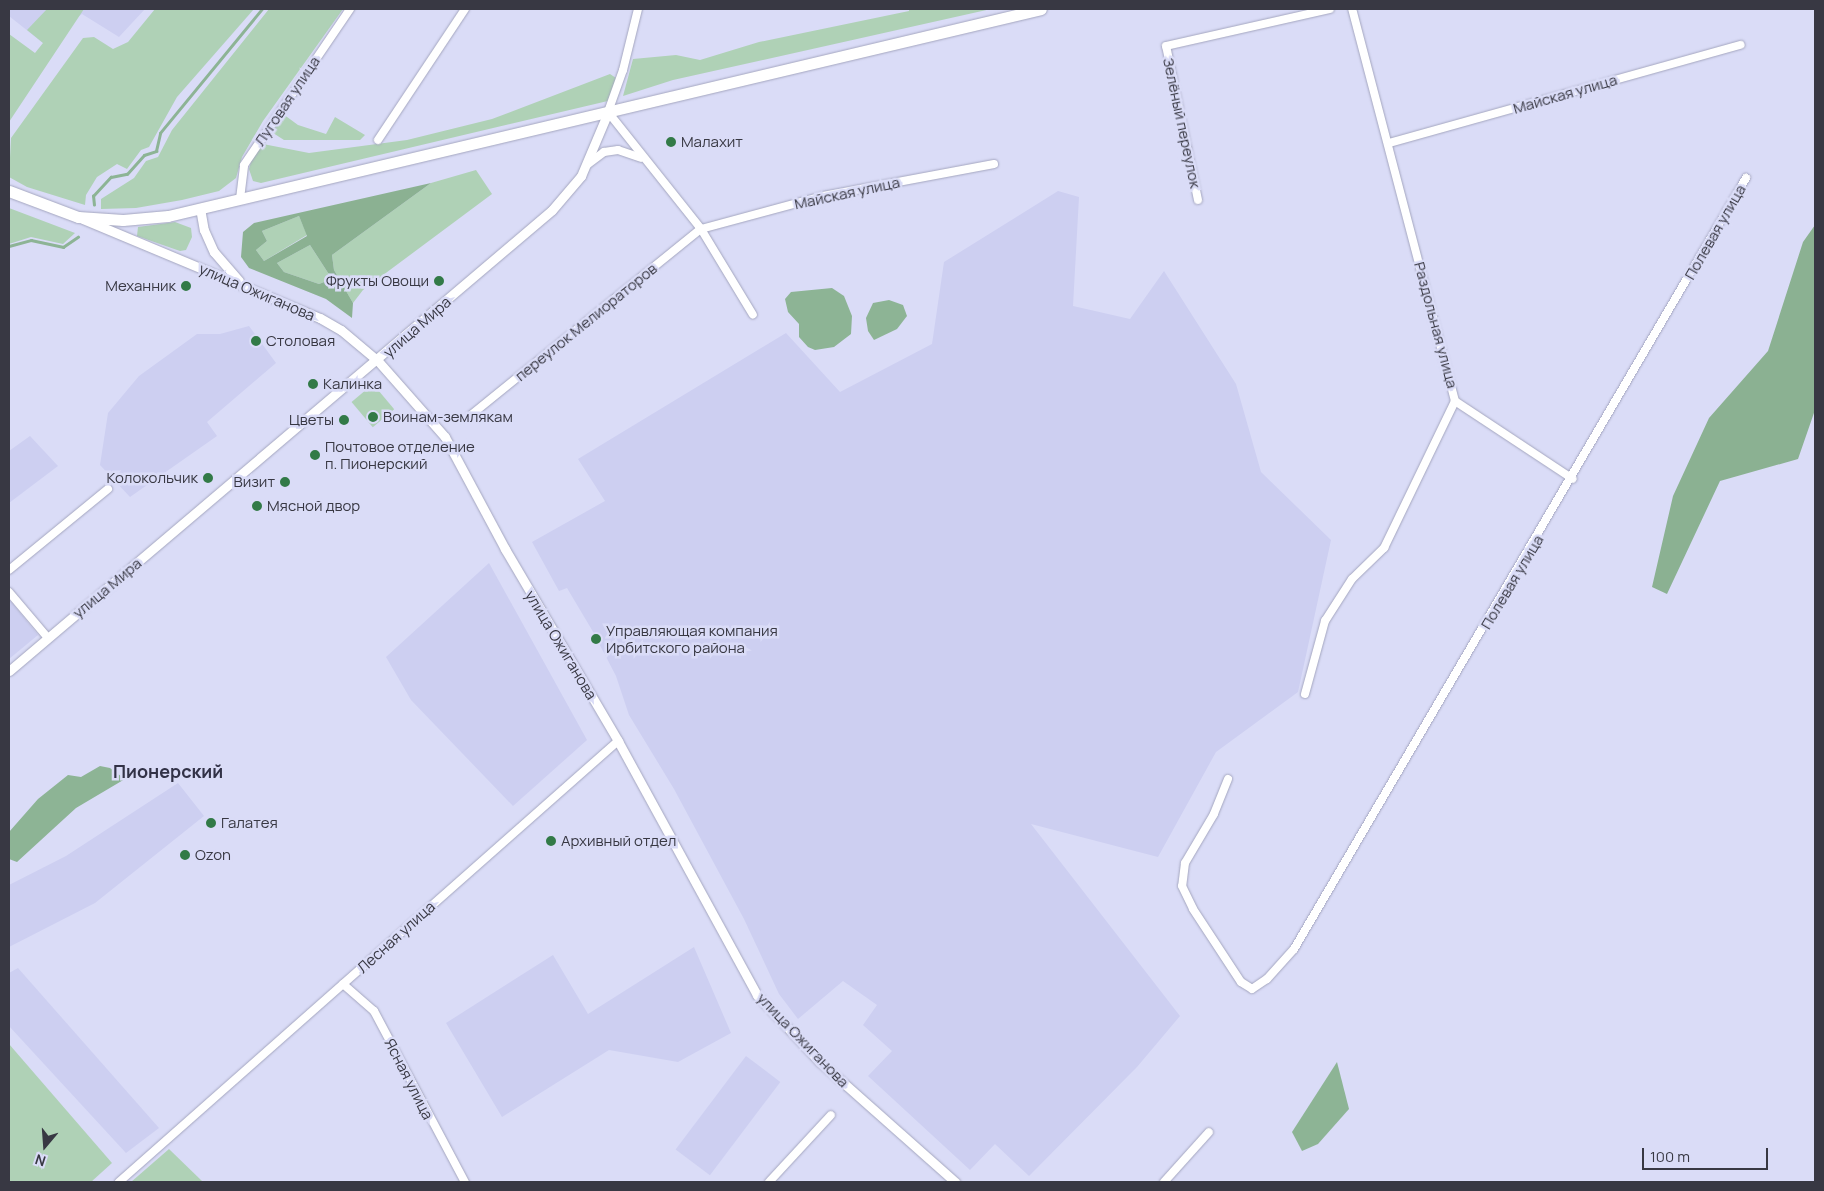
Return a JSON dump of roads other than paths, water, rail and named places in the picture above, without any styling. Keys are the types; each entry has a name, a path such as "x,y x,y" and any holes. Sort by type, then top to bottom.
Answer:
{"main road":[{"path":"9,191 78,217 145,219 240,199 1041,9"}],"street":[{"name":"Луговая улица","path":"240,199 244,165 350,9"},
{"path":"378,140 465,9"},
{"path":"638,9 623,70 608,112 642,158 701,229 753,315"},
{"name":"Зелёный переулок","path":"1198,200 1166,46 1330,9"},
{"name":"Раздольная улица","path":"1305,694 1325,621 1352,579 1384,548 1412,484 1455,401 1401,196 1389,143 1352,9"},
{"name":"Майская улица","path":"1389,143 1741,45"},
{"name":"улица Мира","path":"9,671 378,361 552,210 573,188 588,164 608,112"},
{"path":"588,164 604,152 618,150 642,158"},
{"name":"Майская улица","path":"701,229 823,196 994,164"},
{"name":"Полевая улица","path":"1228,779 1214,814 1185,862 1182,886 1193,909 1246,987 1260,987 1294,949 1573,479 1746,178"},
{"path":"200,208 204,230 214,252 227,271 245,286"},
{"name":"улица Ожиганова","path":"78,217 320,318 354,340 378,361 445,438 505,549 618,741 757,995 820,1062 955,1182"},
{"name":"переулок Мелиораторов","path":"471,414 701,229"},
{"path":"1455,401 1573,479"},
{"path":"9,570 108,489"},
{"path":"9,592 48,638"},
{"name":"Лесная улица","path":"119,1182 618,741"},
{"name":"Ясная улица","path":"343,984 374,1011 466,1182"},
{"path":"769,1182 831,1115"},
{"path":"1164,1182 1209,1132"}],"waterway":[{"path":"94,205 93,196 111,177 127,174 144,155 156,151 160,133 262,9"},
{"path":"9,246 31,240 63,247 78,237"}],"place":[{"name":"Малахит","path":"671,142"},
{"name":"Фрукты Овощи","path":"439,281"},
{"name":"Механник","path":"186,286"},
{"name":"Столовая","path":"256,341"},
{"name":"Калинка","path":"313,384"},
{"name":"Воинам-землякам","path":"373,417"},
{"name":"Цветы","path":"344,420"},
{"name":"Почтовое отделение п. Пионерский","path":"315,455"},
{"name":"Колокольчик","path":"208,478"},
{"name":"Визит","path":"285,482"},
{"name":"Мясной двор","path":"257,506"},
{"name":"Управляющая компания Ирбитского района","path":"596,639"},
{"name":"Галатея","path":"211,823"},
{"name":"Архивный отдел","path":"551,841"},
{"name":"Ozon","path":"185,855"}],"district":[{"name":"Пионерский","path":"168,771"}]}
